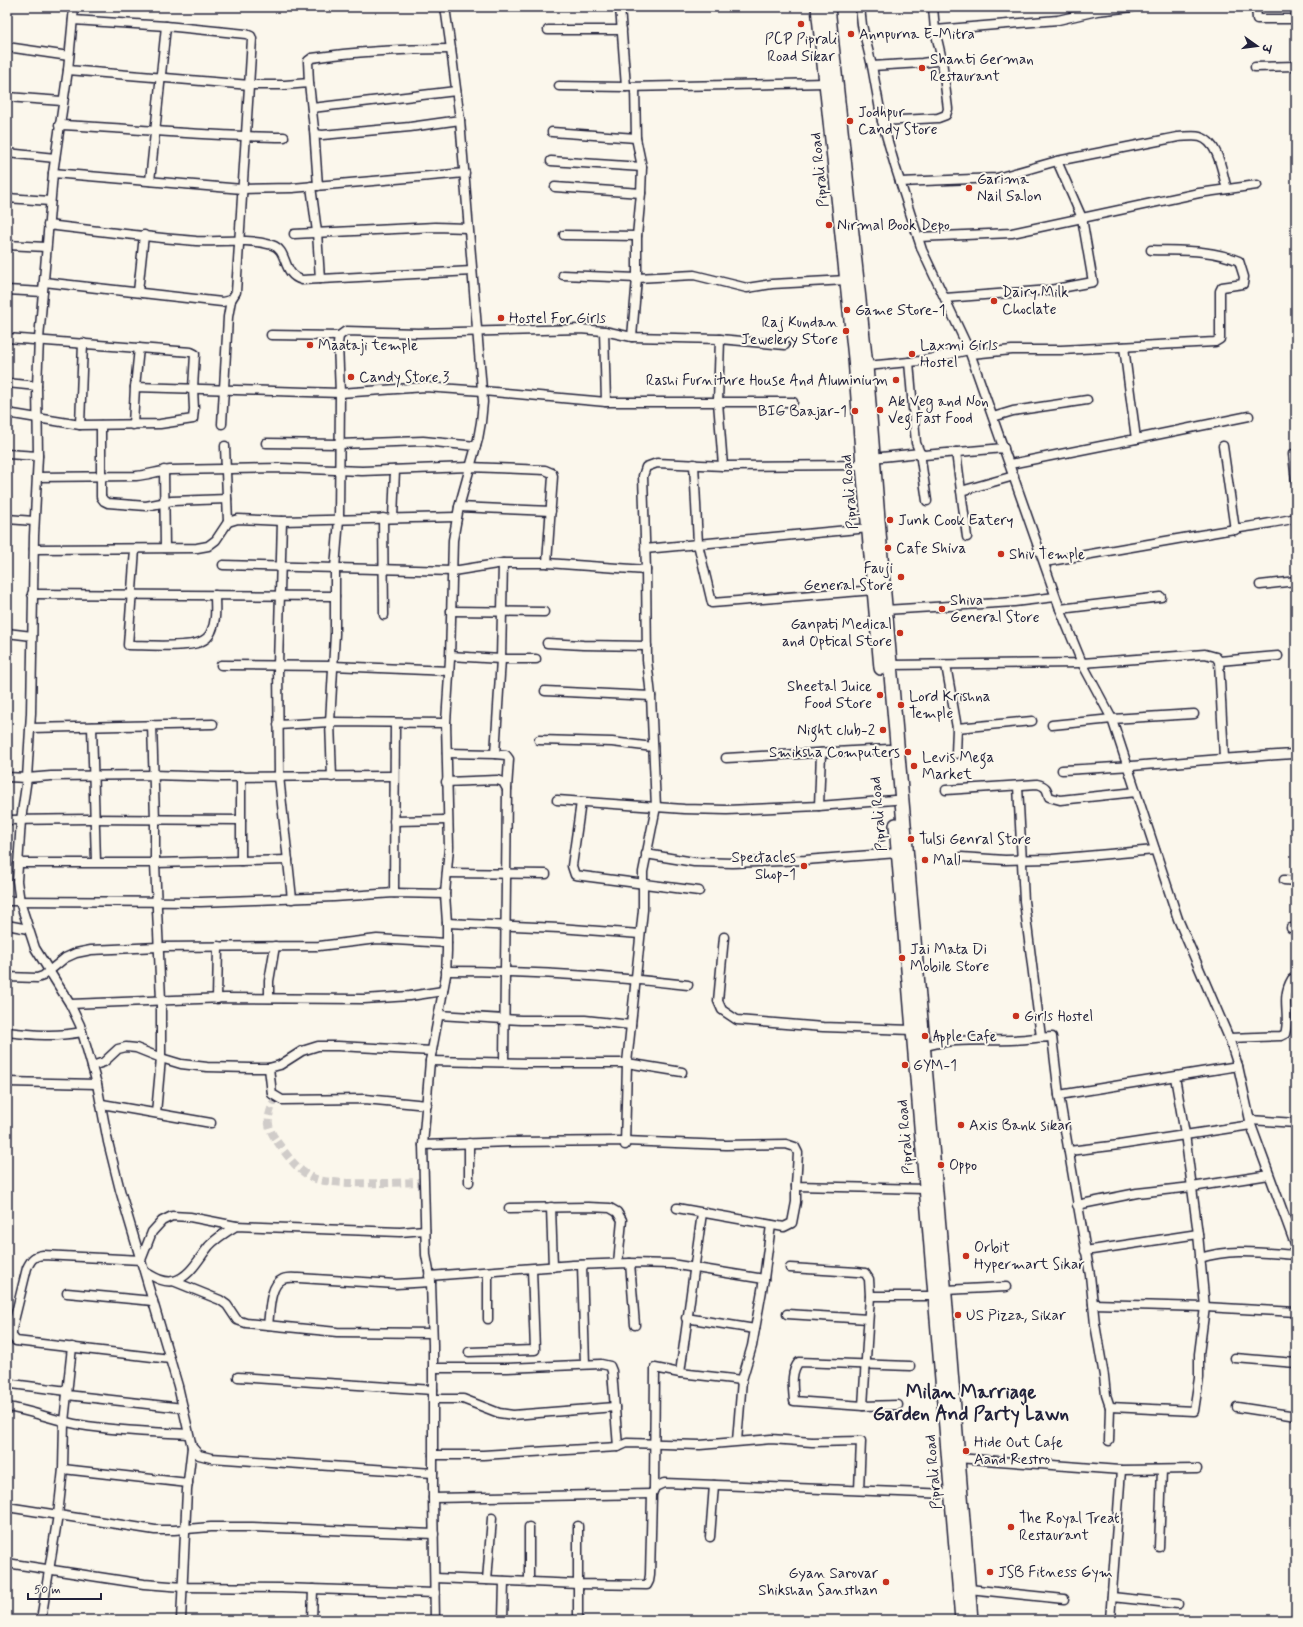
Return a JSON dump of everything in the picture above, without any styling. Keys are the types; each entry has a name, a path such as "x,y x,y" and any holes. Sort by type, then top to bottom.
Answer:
{"main road":[{"name":"Piprali Road","path":"818,7 868,462 869,528 874,590 894,800 925,1189 939,1293 950,1494 962,1620"},
{"path":"828,7 866,366 868,462 886,610 924,1047 939,1293 958,1458 971,1620"}],"street":[{"path":"74,7 68,70 62,101 50,201 39,339 37,386 38,456 34,521 30,728 27,778 20,820 17,881 20,902 28,929 36,948 49,972 70,1004 82,1032 102,1104 108,1142 170,1359 192,1448 185,1528 181,1620"},
{"path":"435,1620 433,1368 430,1279 426,1255 423,1145 430,1060 446,972 448,923 445,894 449,848 446,782 446,724 450,656 453,540 456,517 476,446 481,422 483,391 476,331 477,320 460,120 452,48 444,7"},
{"path":"620,7 626,87"},
{"path":"860,7 882,121 922,250 970,352 1045,562 1055,597 1082,663 1112,719 1178,919 1229,1038 1238,1066 1250,1123 1296,1247"},
{"path":"882,121 938,118 946,115 948,109 942,60 935,30 933,7"},
{"path":"935,30 1058,20 1105,9 1133,7"},
{"path":"1256,7 1257,19 1296,19"},
{"path":"73,20 166,26 246,34 251,36 250,85 242,189 240,240 236,292 231,300 228,317 222,424"},
{"path":"150,181 166,26"},
{"path":"548,30 622,30"},
{"path":"7,46 69,56"},
{"path":"320,279 314,186 314,129 307,65 308,61 312,58 347,53 452,48"},
{"path":"872,66 942,60"},
{"path":"1255,67 1296,66"},
{"path":"68,70 250,85 309,83"},
{"path":"560,86 635,87 826,84"},
{"path":"632,337 637,278 636,236 642,167 636,138 635,87"},
{"path":"312,108 456,91"},
{"path":"7,97 62,101"},
{"path":"314,129 316,134 343,134 460,120"},
{"path":"59,125 247,137 284,137"},
{"path":"552,132 636,138"},
{"path":"900,182 997,178 1058,161 1178,137 1201,136 1211,143 1216,153 1227,189"},
{"path":"7,153 55,158"},
{"path":"551,161 642,167"},
{"path":"945,298 1050,290 1093,282 1082,218 1058,161"},
{"path":"53,173 242,189 314,186 465,172"},
{"path":"918,237 1012,233 1199,193 1257,185"},
{"path":"555,187 640,193"},
{"path":"7,198 50,201"},
{"path":"48,225 216,242 240,240 274,246 280,250 290,273 295,278 302,280 472,271"},
{"path":"294,234 435,227 468,228"},
{"path":"138,292 144,235"},
{"path":"564,236 636,236"},
{"path":"7,245 46,247"},
{"path":"866,366 909,362 970,352 1124,347 1215,342 1220,339 1220,291 1222,287 1243,284 1244,277 1238,261 1226,256 1206,252 1151,250"},
{"path":"563,276 637,278 694,275 747,288 772,284 847,280"},
{"path":"44,282 222,302 231,300"},
{"path":"7,290 43,292"},
{"path":"271,335 339,336 346,331 418,333 580,329 604,331 632,337 720,339 785,345"},
{"path":"604,331 606,402"},
{"path":"332,777 330,722 335,568 339,519 339,336"},
{"path":"7,338 39,339 191,352 195,354 193,419 168,424 80,426 37,417 7,413"},
{"path":"720,339 718,402 723,466"},
{"path":"80,426 83,343"},
{"path":"1124,347 1136,439"},
{"path":"133,425 139,348"},
{"path":"909,362 916,443 920,453 926,501"},
{"path":"7,383 37,386"},
{"path":"135,387 340,393 424,387 606,402 793,402"},
{"path":"993,417 1013,411 1087,400"},
{"path":"1010,464 1249,416"},
{"path":"101,425 101,497 104,501 108,503 146,506 165,503 227,499"},
{"path":"266,443 339,444 423,441 476,446"},
{"path":"34,549 197,548 208,546 216,540 228,522 225,446"},
{"path":"1223,446 1235,530"},
{"path":"625,1143 627,1063 640,934 643,872 656,807 651,696 647,646 646,570 642,476 646,467 657,463 723,466 868,462 920,453 924,455 1004,448"},
{"path":"956,452 967,537"},
{"path":"7,454 38,456"},
{"path":"1293,454 1296,482"},
{"path":"694,464 698,544 712,603 874,590"},
{"path":"37,477 148,475 164,470 282,468 339,471 469,468 545,470 552,473 547,563"},
{"path":"164,470 165,548"},
{"path":"393,518 395,470"},
{"path":"961,490 1014,476"},
{"path":"459,507 551,511"},
{"path":"228,522 238,519 282,521 456,517"},
{"path":"382,518 384,615"},
{"path":"1045,562 1260,526 1296,518"},
{"path":"7,519 34,521"},
{"path":"282,521 278,665 279,776 292,899"},
{"path":"645,549 869,528"},
{"path":"135,548 128,645 186,645 199,643 205,640 211,633 214,622 215,595"},
{"path":"223,565 453,571 503,563 547,563 646,570"},
{"path":"495,754 501,659 503,563"},
{"path":"1260,585 1296,581"},
{"path":"32,594 335,596"},
{"path":"886,610 1014,602 1055,597"},
{"path":"1060,609 1161,597"},
{"path":"451,611 544,612"},
{"path":"7,633 32,636"},
{"path":"547,643 647,646"},
{"path":"890,665 1082,663 1205,654 1216,657 1219,661 1224,758"},
{"path":"450,656 501,659 536,659"},
{"path":"1219,661 1278,656"},
{"path":"221,665 333,666 449,671"},
{"path":"946,665 957,728 956,754"},
{"path":"545,691 651,696"},
{"path":"1052,725 1112,719 1194,714"},
{"path":"957,728 1032,721"},
{"path":"278,724 330,722 446,724"},
{"path":"394,893 395,723"},
{"path":"30,728 213,724"},
{"path":"152,725 155,863 158,902 158,947 161,1000 161,1058 156,1113"},
{"path":"92,727 96,862"},
{"path":"538,740 612,742 653,747"},
{"path":"726,758 889,749"},
{"path":"447,753 506,755 509,760 507,790 504,1062"},
{"path":"819,806 821,753"},
{"path":"1062,770 1128,767 1224,758 1296,754"},
{"path":"7,777 27,778 51,776 154,775 220,777 394,776"},
{"path":"241,776 241,861"},
{"path":"446,782 497,780 503,782 507,790"},
{"path":"946,790 1037,784 1044,786 1049,797 1060,800 1136,792"},
{"path":"1018,786 1024,901 1041,1037"},
{"path":"557,800 727,810 819,806 894,800"},
{"path":"581,802 572,866 575,876 699,891"},
{"path":"7,820 241,820"},
{"path":"394,821 447,820"},
{"path":"961,857 1021,860 1052,859 1155,850"},
{"path":"646,854 694,862 733,863 805,860 898,853"},
{"path":"18,863 155,863 288,860"},
{"path":"447,873 546,874"},
{"path":"1284,880 1296,881"},
{"path":"7,901 158,902 292,899 394,893 445,894"},
{"path":"448,923 559,928 640,934"},
{"path":"7,925 28,929"},
{"path":"724,938 718,1001 722,1010 737,1020 823,1027 912,1030"},
{"path":"7,977 37,978 49,972 57,964 76,953 91,950 158,947 319,946 377,940 447,943"},
{"path":"217,998 218,946"},
{"path":"269,998 269,981 275,946"},
{"path":"446,972 570,974 688,985"},
{"path":"1229,1038 1281,1036 1285,1034 1287,1028 1286,992 1292,979 1296,977"},
{"path":"70,1004 217,998 364,999 410,996 443,991"},
{"path":"439,1015 504,1019 585,1020 631,1025"},
{"path":"7,1032 48,1036 82,1032"},
{"path":"924,1047 936,1043 953,1041 1013,1040 1052,1037 1077,1204 1090,1275 1106,1395 1110,1407 1110,1442"},
{"path":"92,1066 104,1062 118,1049 126,1046 136,1048 181,1064 207,1067 269,1068 280,1065 302,1051 318,1046 432,1051"},
{"path":"430,1060 627,1063 682,1072"},
{"path":"1060,1095 1238,1066"},
{"path":"269,1068 272,1094 282,1100 365,1100 427,1105"},
{"path":"1110,1407 1194,1411 1199,1378 1199,1354 1205,1307 1192,1187 1175,1077"},
{"path":"7,1082 97,1084"},
{"path":"102,1104 210,1123"},
{"path":"1069,1151 1119,1145 1250,1123 1296,1123"},
{"path":"423,1145 469,1143 786,1144 795,1148 798,1153 796,1202 792,1223 784,1227 677,1208"},
{"path":"469,1143 469,1182"},
{"path":"1077,1204 1137,1193 1192,1187 1269,1175"},
{"path":"796,1186 925,1189"},
{"path":"508,1208 610,1208 617,1212 622,1220 618,1263"},
{"path":"551,1208 553,1267"},
{"path":"680,1374 686,1318 702,1213"},
{"path":"141,1260 152,1232 162,1221 172,1216 190,1217 236,1226 400,1232 425,1230"},
{"path":"737,1441 742,1380 752,1346 764,1279 771,1225"},
{"path":"173,1281 183,1277 210,1245 223,1233 236,1226"},
{"path":"1086,1251 1198,1234"},
{"path":"1200,1258 1236,1252 1296,1255"},
{"path":"141,1260 43,1255 35,1256 30,1260 25,1276 12,1329 12,1336 16,1341 22,1342 170,1359"},
{"path":"268,1325 273,1293 277,1283 284,1279 299,1278 396,1284 532,1268 630,1263 694,1266 764,1279"},
{"path":"630,1263 635,1325"},
{"path":"582,1265 585,1364"},
{"path":"469,1352 535,1350 532,1268"},
{"path":"790,1268 865,1273 869,1279 870,1296 863,1406"},
{"path":"145,1272 161,1280 173,1281 220,1300 227,1305 237,1320 246,1323 337,1332 432,1333"},
{"path":"488,1272 488,1319"},
{"path":"870,1296 939,1293 1006,1287"},
{"path":"67,1293 153,1301"},
{"path":"1093,1304 1205,1307 1296,1312"},
{"path":"787,1314 868,1319"},
{"path":"686,1318 755,1329"},
{"path":"41,1620 58,1516 63,1470 64,1422 72,1347"},
{"path":"1235,1358 1296,1363"},
{"path":"898,1405 863,1406 794,1401 794,1367 799,1362 910,1366"},
{"path":"433,1368 585,1364 601,1364 610,1366 612,1371 618,1447"},
{"path":"435,1578 578,1584 646,1585 649,1581 650,1575 655,1368 680,1374 742,1380"},
{"path":"238,1377 433,1390"},
{"path":"12,1384 67,1393 183,1408"},
{"path":"433,1399 464,1399 499,1413 513,1415 615,1407"},
{"path":"7,1407 37,1413 64,1422 118,1429 188,1434"},
{"path":"1237,1408 1296,1416"},
{"path":"433,1455 483,1455 618,1447 627,1443 700,1445 771,1439 812,1442 861,1441 859,1490"},
{"path":"192,1448 199,1455 211,1458 433,1473"},
{"path":"958,1458 1121,1470 1197,1469"},
{"path":"63,1470 188,1483"},
{"path":"1110,1620 1121,1470"},
{"path":"1158,1547 1162,1470"},
{"path":"653,1491 655,1487 664,1483 950,1494"},
{"path":"710,1537 714,1485"},
{"path":"433,1498 653,1491"},
{"path":"7,1507 155,1530 211,1527 252,1527 434,1534"},
{"path":"487,1580 492,1518"},
{"path":"578,1526 578,1620"},
{"path":"529,1527 529,1582"},
{"path":"7,1563 144,1584 183,1587 435,1593"},
{"path":"503,1620 504,1581"},
{"path":"312,1620 313,1589"},
{"path":"969,1589 1064,1599"},
{"path":"1112,1597 1178,1604"}],"tunnel":[{"path":"276,1097 272,1105 269,1118 272,1134 294,1164 311,1177 332,1182 348,1183 423,1182"}],"place":[{"name":"PCP Piprali Road Sikar","path":"801,24"},
{"name":"Annpurna E-Mitra","path":"851,34"},
{"name":"Shanti German Restaurant","path":"922,68"},
{"name":"Jodhpur Candy Store","path":"850,121"},
{"name":"Garima Nail Salon","path":"969,188"},
{"name":"Nirmal Book Depo","path":"829,225"},
{"name":"Dairy Milk Choclate","path":"994,301"},
{"name":"Game Store-1","path":"847,310"},
{"name":"Hostel For Girls","path":"501,318"},
{"name":"Raj Kundan Jewelery Store","path":"846,331"},
{"name":"Maataji temple","path":"310,345"},
{"name":"Laxmi Girls Hostel","path":"912,354"},
{"name":"Candy Store 3","path":"351,377"},
{"name":"Rashi Furniture House And Aluminium","path":"896,380"},
{"name":"Ak Veg and Non Veg Fast Food","path":"880,410"},
{"name":"BIG Baajar-1","path":"855,411"},
{"name":"Junk Cook Eatery","path":"890,520"},
{"name":"Cafe Shiva","path":"888,548"},
{"name":"Shiv Temple","path":"1001,554"},
{"name":"Fauji General Store","path":"901,577"},
{"name":"Shiva General Store","path":"942,609"},
{"name":"Ganpati Medical and Optical Store","path":"900,633"},
{"name":"Sheetal Juice Food Store","path":"880,695"},
{"name":"Lord Krishna Temple","path":"901,705"},
{"name":"Night club-2","path":"883,730"},
{"name":"Smiksha Computers","path":"908,752"},
{"name":"Levis Mega Market","path":"914,766"},
{"name":"Tulsi Genral Store","path":"911,839"},
{"name":"Mall","path":"925,860"},
{"name":"Spectacles Shop-1","path":"804,866"},
{"name":"Jai Mata Di Mobile Store","path":"902,958"},
{"name":"Girls Hostel","path":"1016,1016"},
{"name":"Apple Cafe","path":"925,1036"},
{"name":"GYM-1","path":"905,1065"},
{"name":"Axis Bank sikar","path":"961,1125"},
{"name":"Oppo","path":"941,1165"},
{"name":"Orbit Hypermart Sikar","path":"966,1256"},
{"name":"US Pizza, Sikar","path":"958,1315"},
{"name":"Hide Out Cafe Aand Restro","path":"966,1451"},
{"name":"The Royal Treat Restaurant","path":"1011,1527"},
{"name":"JSB Fitness Gym","path":"990,1572"},
{"name":"Gyan Sarovar Shikshan Sansthan","path":"886,1582"}],"district":[{"name":"Milan Marriage Garden And Party Lawn","path":"971,1402"}]}
